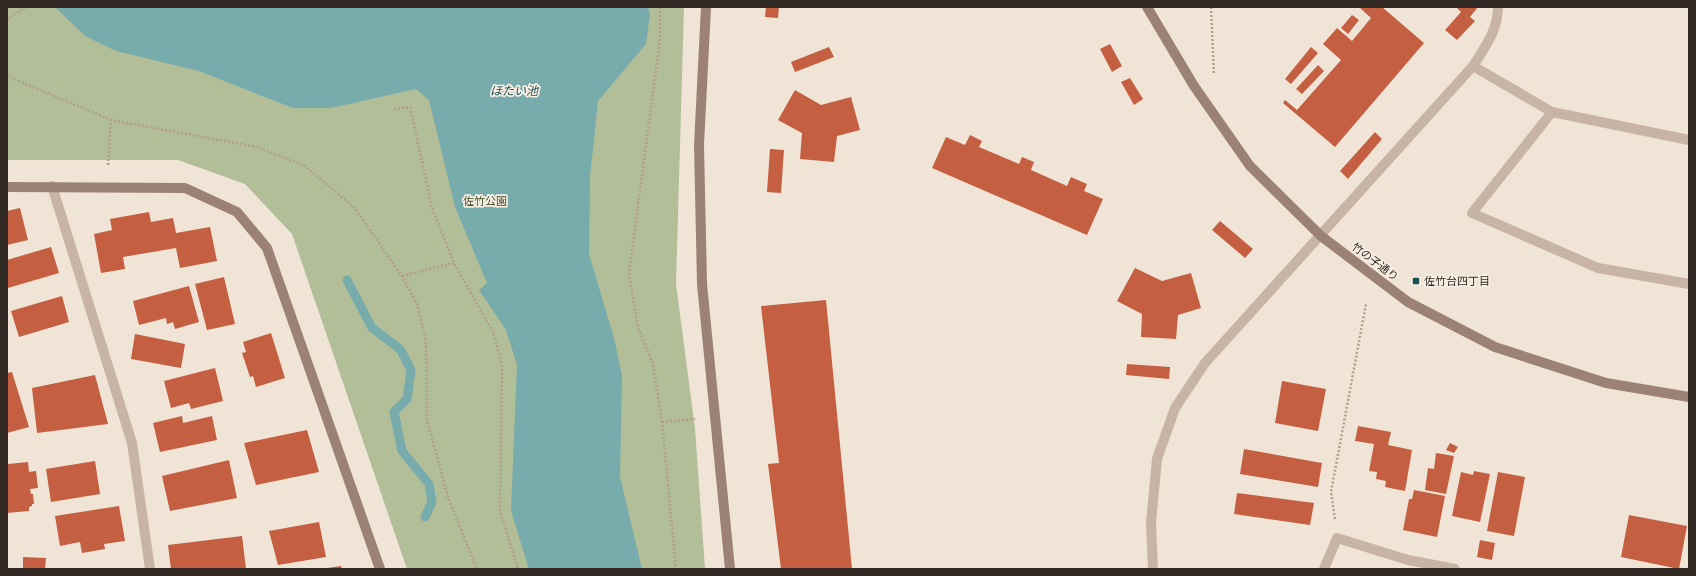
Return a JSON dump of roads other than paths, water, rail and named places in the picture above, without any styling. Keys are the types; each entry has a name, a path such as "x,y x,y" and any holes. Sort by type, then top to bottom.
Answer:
{"street":[{"path":"706,7 699,145 702,284 730,569"},
{"name":"竹の子通り","path":"1147,7 1194,86 1250,166 1321,236 1408,302 1494,347 1606,383 1689,397"},
{"path":"1153,569 1151,523 1157,459 1175,408 1205,363 1473,66 1493,35 1498,18 1498,7"},
{"path":"1473,66 1552,112 1689,140"},
{"path":"1552,112 1472,213 1598,268 1689,284"},
{"path":"7,187 52,186 186,188 237,212 267,248 380,569"},
{"path":"52,186 132,443 150,569"},
{"path":"1324,569 1338,538 1408,560 1455,569"}],"water":[{"name":"ほたい池","path":"55,7 648,7 650,14 646,44 598,101 590,177 589,254 614,338 622,376 620,477 642,569 529,569 511,511 517,365 506,330 479,290 487,283 455,207 429,100 416,89 331,108 293,108 199,71 116,51 85,36"}],"waterway":[{"path":"347,280 372,328 400,349 411,370 407,399 394,412 402,451 429,484 432,502 425,517"}],"place":[{"name":"佐竹台四丁目","path":"1416,281"}],"park label":[{"name":"佐竹公園","path":"485,201"}]}
